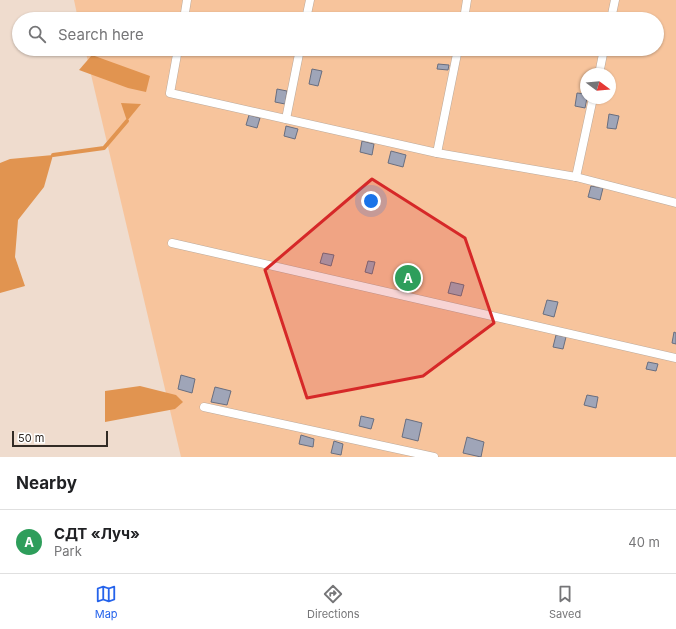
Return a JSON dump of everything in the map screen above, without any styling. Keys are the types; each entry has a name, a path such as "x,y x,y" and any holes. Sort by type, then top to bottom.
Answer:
{"lane":[{"path":"185,12 187,0"},
{"path":"307,12 310,0"},
{"path":"465,12 467,0"},
{"path":"612,12 615,0"},
{"path":"177,56 170,92 438,153 576,177 676,203"},
{"path":"286,119 299,56"},
{"path":"438,153 457,56"},
{"path":"600,68 603,56"},
{"path":"576,177 592,104"},
{"path":"172,243 676,358"},
{"path":"204,407 434,457"}],"highlighted area":[{"path":"372,179 465,238 494,323 423,376 307,398 265,270"}],"shaded area":[{"path":"74,0 676,0 676,457 181,457 87,56 664,56 664,12 77,12"},
{"path":"91,56 95,56 150,76 146,92 128,88 79,70"},
{"path":"121,103 141,104 127,121"},
{"path":"53,155 44,187 18,220 15,257 25,286 0,293 0,163 10,159"},
{"path":"140,386 176,395 183,402 175,409 105,422 105,391"}],"building":[{"path":"438,64 449,65 448,70 437,69"},
{"path":"312,69 322,71 318,86 309,84"},
{"path":"277,89 287,91 285,104 275,102"},
{"path":"577,93 580,93 580,104 586,104 585,108 575,106"},
{"path":"609,114 619,116 616,129 607,128"},
{"path":"249,115 260,118 257,128 246,125"},
{"path":"286,126 298,129 295,139 284,136"},
{"path":"362,141 374,144 372,155 360,152"},
{"path":"391,151 406,155 403,167 388,163"},
{"path":"591,186 603,188 600,200 588,197"},
{"path":"323,253 334,255 331,266 320,263"},
{"path":"368,261 375,262 372,274 365,272"},
{"path":"402,280 412,282 411,289 401,287"},
{"path":"451,282 464,285 461,296 448,293"},
{"path":"547,300 558,302 554,317 543,314"},
{"path":"674,332 676,333 676,344 672,343"},
{"path":"556,335 566,337 563,349 553,347"},
{"path":"648,362 658,364 656,371 646,369"},
{"path":"181,375 195,379 192,393 178,389"},
{"path":"215,387 231,391 227,405 211,402"},
{"path":"587,395 598,397 596,408 584,405"},
{"path":"361,416 374,419 371,429 359,426"},
{"path":"406,419 422,423 418,441 402,437"},
{"path":"301,435 314,439 313,447 299,444"},
{"path":"467,437 484,442 481,457 463,453"},
{"path":"334,441 343,444 341,455 331,453"}],"waterway":[{"path":"53,155 104,148 127,121"}],"place":[{"name":"СДТ «Луч»","path":"408,278"}]}
